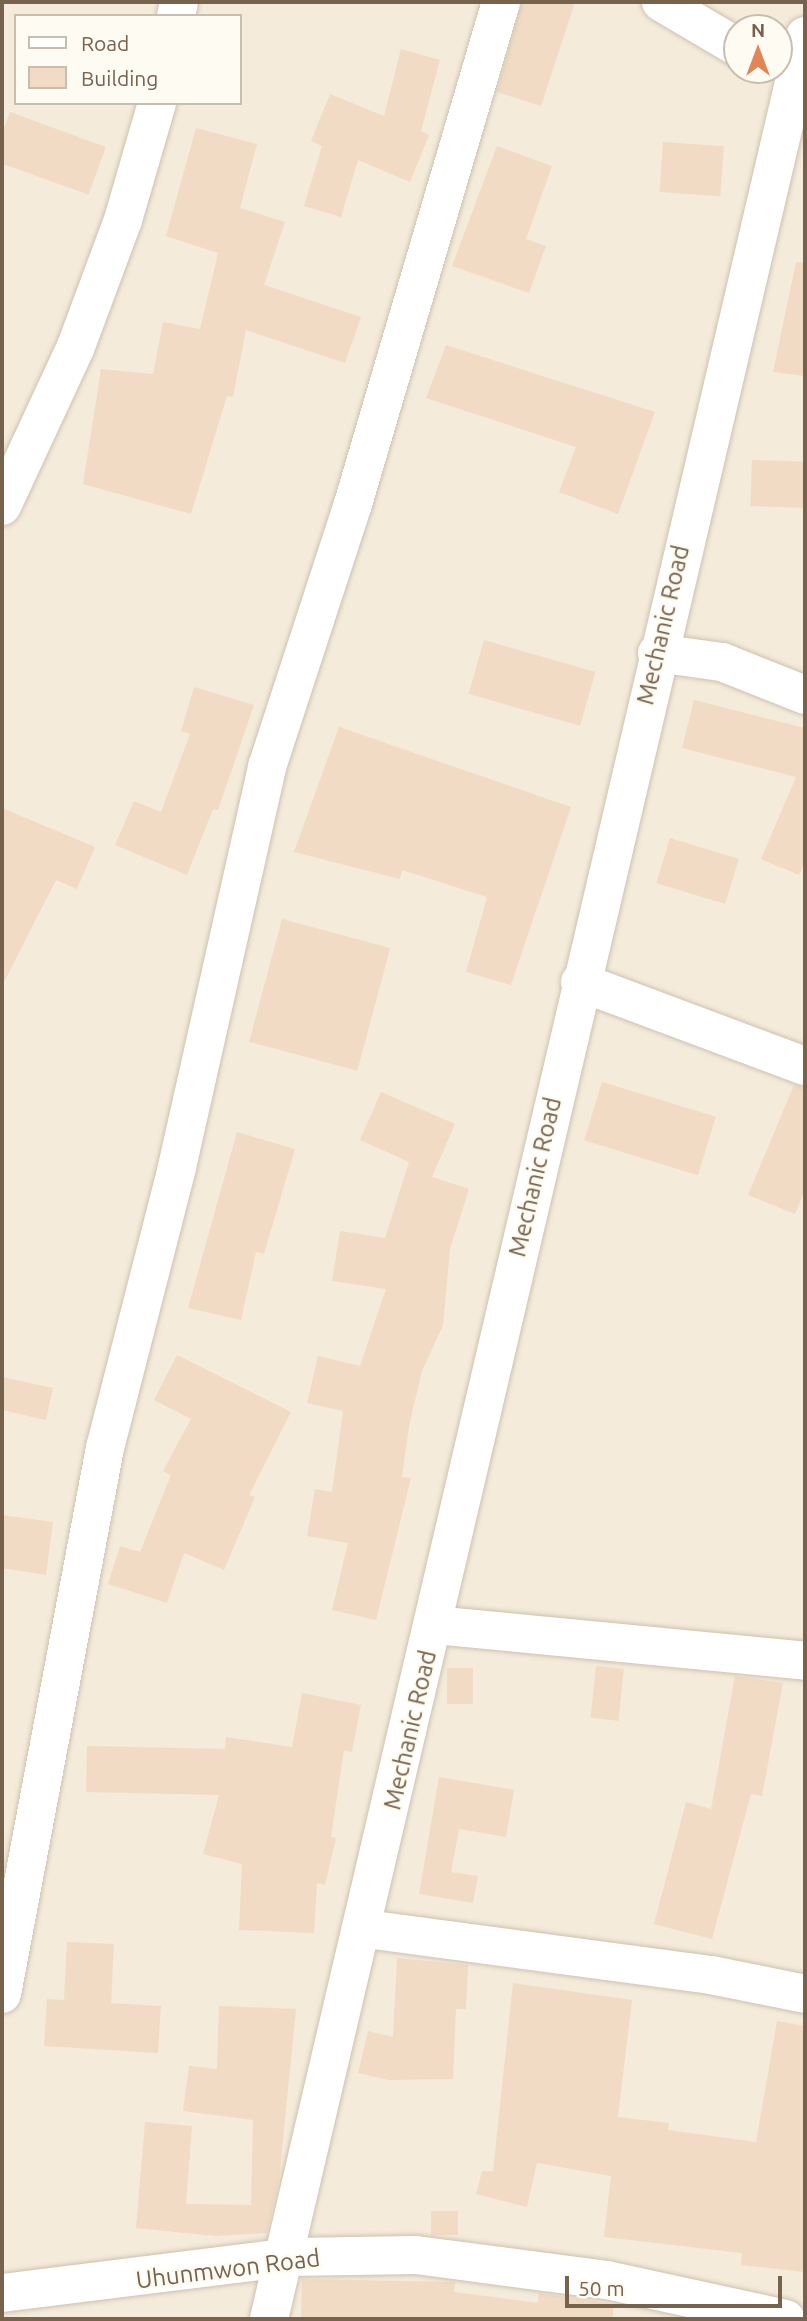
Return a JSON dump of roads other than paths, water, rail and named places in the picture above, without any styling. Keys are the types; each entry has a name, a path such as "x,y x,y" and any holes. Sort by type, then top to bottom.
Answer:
{"street":[{"path":"2,1994 105,1448 177,1167 267,767 353,504 501,2"},
{"path":"661,2 723,39"},
{"name":"Mechanic Road","path":"793,59 805,36"},
{"name":"Mechanic Road","path":"269,2319 289,2257 366,1929 784,84"},
{"path":"2,506 75,349 123,220 156,105"},
{"path":"657,653 722,662 805,695"},
{"path":"580,982 805,1066"},
{"path":"434,1625 805,1661"},
{"path":"366,1929 711,1975 805,1994"},
{"name":"Uhunmwon Road","path":"2,2293 289,2257 443,2259 607,2280 786,2319"}]}
